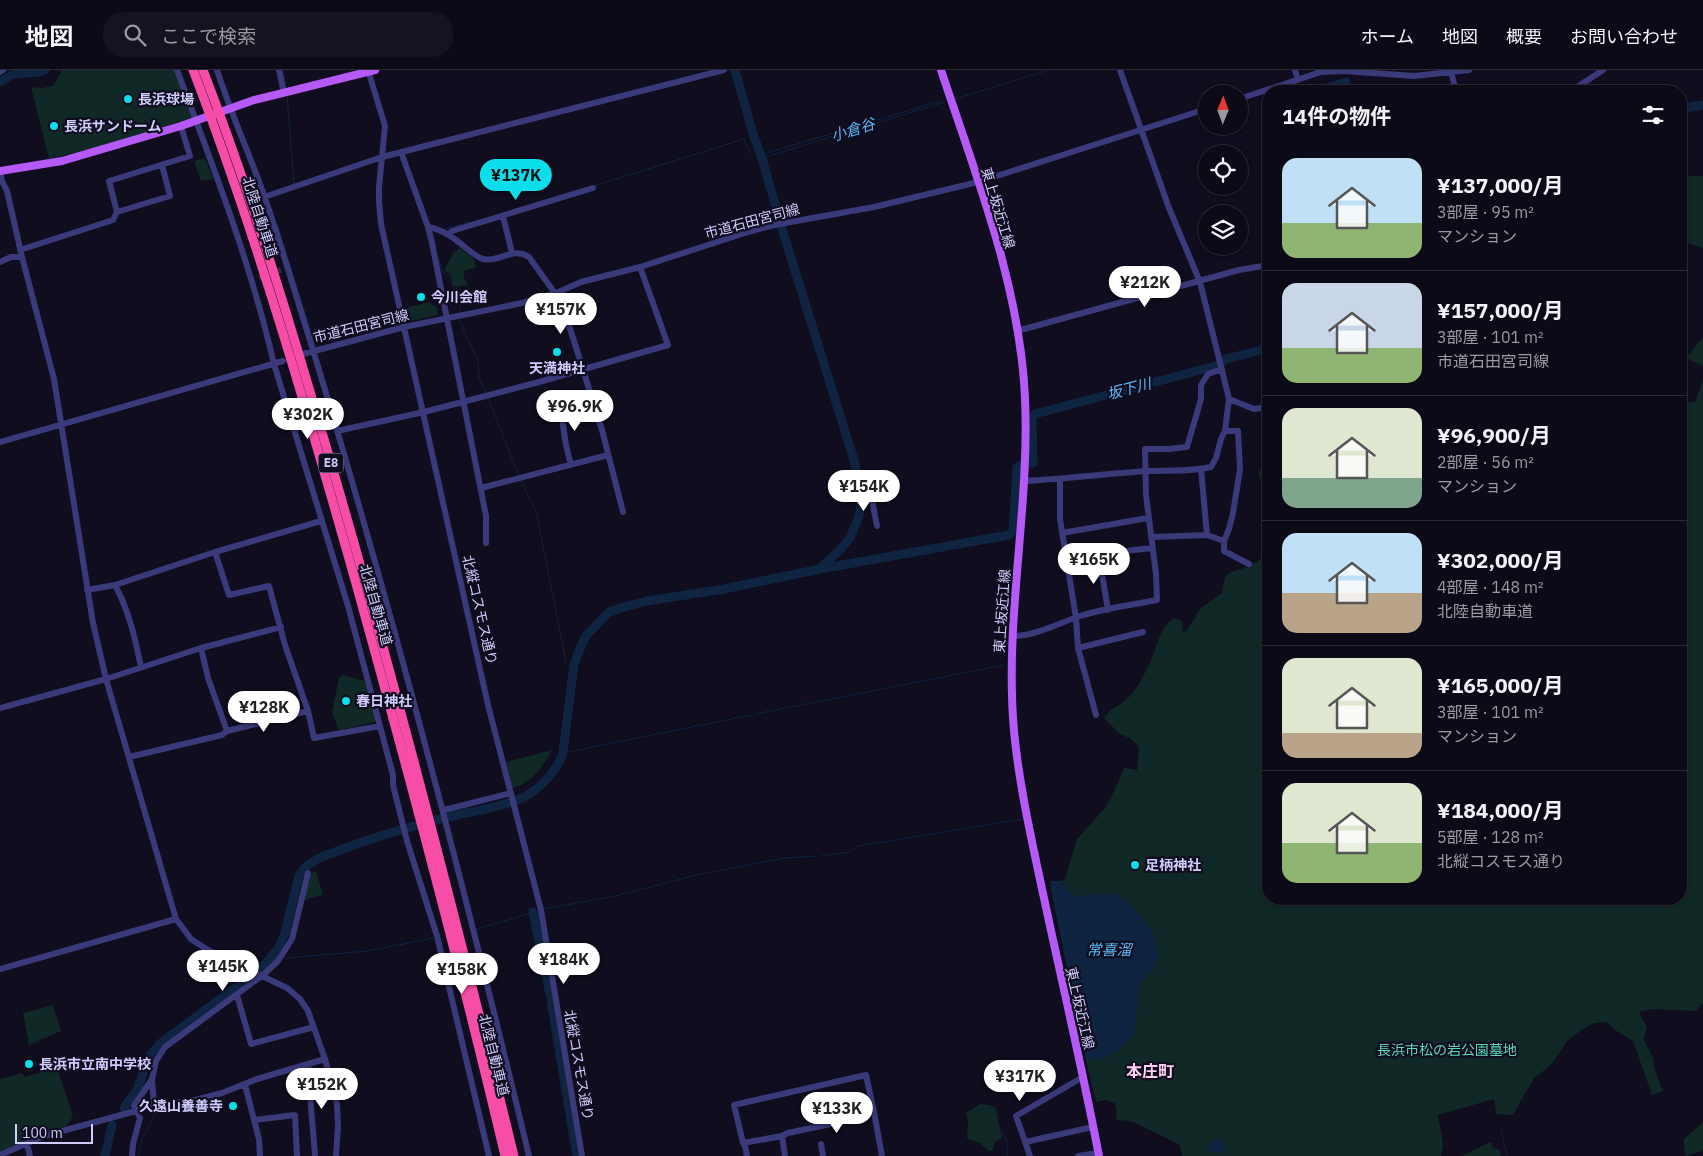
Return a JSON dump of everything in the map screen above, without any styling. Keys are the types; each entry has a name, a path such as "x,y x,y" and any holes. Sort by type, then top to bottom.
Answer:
{"highway":[{"name":"北陸自動車道","path":"193,70 207,93"},
{"name":"北陸自動車道","path":"203,70 207,93 222,134 307,414 419,798 514,1156"},
{"name":"北陸自動車道","path":"436,859 505,1156"}],"main road":[{"name":"東上坂近江線","path":"941,70 978,182 1006,276 1017,331 1025,395 1026,440 1011,683 1017,758 1057,962 1098,1154"},
{"path":"0,170 62,161 181,126 230,108 371,71"}],"street":[{"path":"177,70 255,279 274,364 348,606 393,775 393,784 407,841 437,936 489,1156"},
{"path":"217,70 264,197 284,269 313,351 337,431 444,811 529,1156"},
{"path":"279,70 284,93"},
{"path":"264,197 382,157 724,70"},
{"path":"1024,481 1060,480 1145,471 1211,467 1216,458 1220,439 1225,431 1229,399 1200,282 1169,208 1120,70"},
{"path":"1295,70 1298,80"},
{"path":"1282,85 1320,72 1331,71 1414,76 1469,70"},
{"path":"1580,85 1603,70"},
{"name":"北縦コスモス通り","path":"371,71 385,126 379,186 380,214 486,696 540,910 582,1156"},
{"path":"1451,72 1454,85"},
{"path":"1248,96 1262,92"},
{"name":"市道石田宮司線","path":"303,354 404,327 556,293 581,282 640,267 748,232 785,223 874,207 978,182 1198,112"},
{"path":"0,262 113,220 117,212 110,181 190,156 181,126"},
{"path":"401,152 428,228 486,516 486,543"},
{"path":"117,212 170,196 162,165"},
{"path":"0,170 1,181 7,191 21,253 54,378 87,590 106,679 176,919 191,939 206,949 262,974 287,988 300,999 308,1011 314,1027 337,1104 336,1156"},
{"path":"449,234 452,231 593,188"},
{"path":"503,216 512,253"},
{"path":"428,228 449,234 482,258 490,259 512,253 521,253 529,257 556,293 562,303 596,410 622,512"},
{"path":"1017,331 1239,270 1262,266"},
{"path":"337,431 424,412 668,345 640,267"},
{"path":"0,442 283,361"},
{"path":"1013,636 1019,636 1108,610 1157,600 1156,574 1148,518 1145,449 1187,447 1201,399 1201,385 1208,374 1221,365"},
{"path":"1229,399 1254,409 1262,408"},
{"path":"571,465 562,419 596,410"},
{"path":"1225,431 1238,431 1240,458 1233,513 1224,541 1224,551 1248,564"},
{"path":"480,488 608,454"},
{"path":"1201,469 1207,535"},
{"path":"1060,480 1059,505 1076,618 1078,648 1096,715"},
{"path":"872,495 877,526"},
{"path":"1062,533 1148,518"},
{"path":"87,590 115,585 215,552 321,521"},
{"path":"1151,537 1207,535 1224,541"},
{"path":"1067,563 1137,549 1152,548"},
{"path":"215,552 229,595 269,586 285,645 308,711 314,738 380,726"},
{"path":"1099,556 1108,610"},
{"path":"115,585 123,600 133,628 141,667"},
{"path":"0,708 106,679 201,648 281,627"},
{"path":"1078,648 1143,632"},
{"path":"201,648 208,678 227,731"},
{"path":"129,757 222,735 227,731 308,711"},
{"path":"444,811 511,794"},
{"path":"154,1106 152,1079 156,1061 165,1047 237,996 278,961 292,939 308,873"},
{"path":"0,969 176,919"},
{"path":"237,996 252,1044 314,1027"},
{"path":"0,1155 44,1136 154,1106 195,1100 325,1059"},
{"path":"309,1065 315,1156"},
{"path":"747,1156 746,1146 743,1143 734,1105 866,1075 882,1156"},
{"path":"1030,1156 1016,1116 1083,1077"},
{"path":"132,1156 140,1118 134,1106 152,1079"},
{"path":"245,1085 259,1139 260,1156"},
{"path":"743,1143 782,1136 874,1112"},
{"path":"254,1120 295,1115 297,1156"},
{"path":"1025,1142 1093,1126"},
{"path":"782,1136 785,1156"},
{"path":"27,1144 30,1156"},
{"path":"821,1144 823,1156"},
{"path":"1078,1156 1098,1154"}],"green space":[{"path":"61,70 178,70 197,117 90,149 49,159 31,87 53,86"},
{"path":"205,158 213,179 201,181 194,161"},
{"path":"1703,176 1703,248 1687,243 1687,177"},
{"path":"460,248 474,259 476,268 463,271 468,285 457,287 453,286 451,275 444,270 454,252"},
{"path":"430,302 438,308 437,315 411,321 407,318 405,309"},
{"path":"1703,337 1703,366 1687,357"},
{"name":"長浜市松の岩公園墓地","path":"1703,381 1703,1004 1701,1004 1697,1011 1654,1009 1640,1011 1640,1015 1647,1027 1644,1040 1653,1058 1655,1071 1663,1091 1652,1095 1633,1041 1606,1022 1594,1023 1568,1040 1551,1065 1534,1078 1511,1115 1496,1114 1494,1099 1438,1115 1443,1144 1441,1156 1182,1156 1180,1145 1131,1121 1116,1120 1115,1103 1106,1100 1096,1102 1086,1060 1098,1060 1119,1050 1138,996 1140,983 1156,967 1153,934 1133,906 1097,893 1079,897 1070,894 1061,881 1065,879 1077,839 1106,807 1124,768 1137,770 1139,749 1137,745 1131,739 1120,734 1104,718 1128,698 1136,688 1150,663 1164,628 1169,622 1174,618 1182,621 1183,632 1187,630 1201,608 1222,593 1223,584 1228,574 1253,564 1262,557 1262,905 1687,905 1687,403 1695,402"},
{"path":"1262,467 1262,483 1259,476"},
{"path":"342,675 365,681 375,722 340,730 338,728 332,712 339,678"},
{"path":"552,750 536,774 520,786 513,788 506,762"},
{"path":"316,871 323,895 304,900 310,874"},
{"path":"53,1005 61,1031 29,1045 23,1013"},
{"path":"57,1068 73,1116 66,1127 35,1136 0,1152 0,1079 22,1073 24,1077"},
{"path":"980,1104 996,1108 1002,1138 995,1142 992,1151 988,1151 980,1143 967,1137 968,1121 966,1113"},
{"path":"1703,1122 1703,1151 1686,1156 1684,1139"},
{"path":"1491,1142 1493,1148 1499,1149 1501,1156 1461,1156"}],"water":[{"path":"1349,77 1350,85 1327,85 1327,83"},
{"name":"常喜溜","path":"1051,881 1061,881 1070,894 1079,897 1097,893 1118,895 1133,906 1153,934 1159,953 1156,967 1140,983 1134,1035 1119,1050 1098,1060 1086,1060 1050,885"},
{"path":"1221,1138 1226,1151 1222,1151 1220,1155 1218,1152 1209,1152 1207,1149 1210,1142"}],"waterway":[{"path":"0,82 13,74 45,70"},
{"path":"283,70 286,89"},
{"path":"735,70 854,460 862,501 859,516 850,538 820,568"},
{"name":"小倉谷","path":"955,99 1049,70"},
{"path":"287,95 294,185"},
{"name":"小倉谷","path":"767,153 941,102"},
{"name":"小倉谷","path":"762,158 945,102"},
{"name":"坂下川","path":"1687,108 1703,105"},
{"path":"594,186 744,139 750,154"},
{"path":"445,229 470,222"},
{"path":"277,224 315,344"},
{"path":"438,258 443,273 450,276 459,300 460,313"},
{"path":"459,320 478,360 479,377 485,392"},
{"name":"坂下川","path":"1030,464 1033,463 1032,418 1035,414 1219,365 1226,359 1262,350"},
{"path":"488,398 519,476"},
{"path":"574,665 586,636 608,613 620,608 647,601 724,589 820,569 1009,535 1013,531 1017,468 1019,466"},
{"path":"520,479 536,511 566,662"},
{"path":"124,1108 137,1090 150,1055 162,1042 261,969 278,949 285,933 299,876 307,865 324,856 385,834 511,802 526,796 544,782 557,765 563,753 574,665"},
{"path":"755,714 1004,665"},
{"path":"563,753 751,715"},
{"path":"821,856 850,852 858,846 1023,819"},
{"path":"544,909 615,896 701,874 785,858 815,856"},
{"path":"477,929 538,911"},
{"path":"533,912 550,994"},
{"path":"285,958 368,951 434,938"},
{"path":"551,1000 577,1156"},
{"path":"139,1156 142,1138 154,1117 156,1109"},
{"path":"105,1156 112,1125"},
{"path":"1501,1129 1507,1156"},
{"path":"1002,1131 1008,1144 1007,1156"}],"tunnel":[{"path":"259,278 281,270"}],"place":[{"name":"長浜球場","path":"128,99"},
{"name":"長浜サンドーム","path":"54,126"},
{"name":"今川会館","path":"421,297"},
{"name":"天満神社","path":"557,352"},
{"name":"春日神社","path":"346,701"},
{"name":"足柄神社","path":"1135,865"},
{"name":"長浜市立南中学校","path":"29,1064"},
{"name":"久遠山養善寺","path":"233,1106"}],"district":[{"name":"本庄町","path":"1150,1071"}]}
